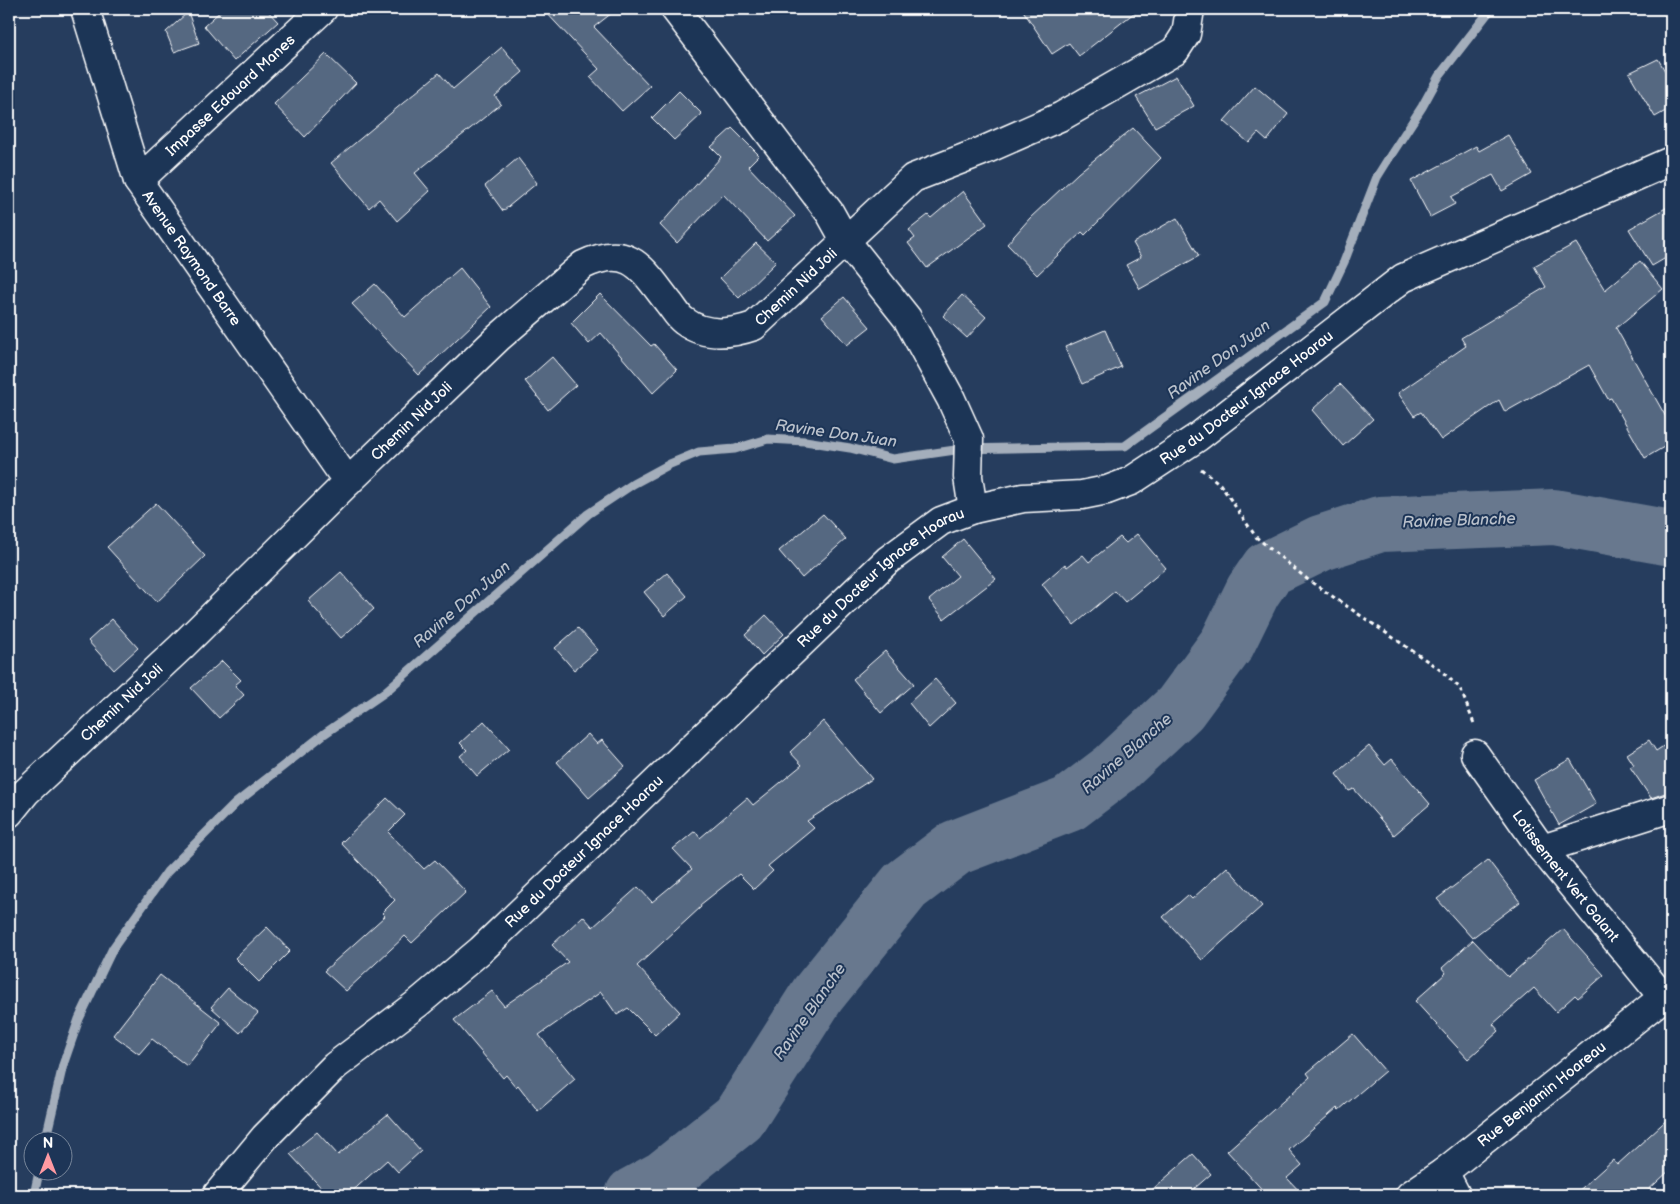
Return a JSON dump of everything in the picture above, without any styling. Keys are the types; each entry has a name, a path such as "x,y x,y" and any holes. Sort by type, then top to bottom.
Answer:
{"street":[{"name":"Avenue Raymond Barre","path":"85,9 138,181 348,482"},
{"name":"Impasse Edouard Manes","path":"138,181 323,9"},
{"name":"Chemin Nid Joli","path":"675,9 830,213 845,240 907,318 951,399 969,439 968,477 974,509"},
{"name":"Chemin Nid Joli","path":"9,813 26,792 181,647 348,482 498,338 583,265 596,259 610,256 625,258 638,264 683,321 700,330 709,332 737,332 754,326 913,178 980,152 1062,116 1175,52 1186,34 1190,9"},
{"name":"Rue du Docteur Ignace Hoarau","path":"216,1195 265,1137 335,1066 418,1003 481,950 888,560 941,522 974,509 1023,498 1082,495 1107,490 1131,481 1189,444 1403,278 1671,161"},
{"name":"Lotissement Vert Galant","path":"1475,754 1542,849 1667,993"},
{"path":"1542,849 1671,808"},
{"name":"Rue Benjamin Hoareau","path":"1410,1195 1450,1184 1667,993"}],"path":[{"path":"1189,444 1220,484 1256,538 1307,579 1439,669 1460,688 1475,722 1475,754"}],"building":[{"path":"223,9 266,9 278,22 234,61 204,26"},
{"path":"543,9 617,9 594,27 650,86 622,111 590,77 599,69"},
{"path":"1022,9 1139,9 1079,56 1069,43 1052,54"},
{"path":"188,12 199,43 174,52 166,32"},
{"path":"502,47 523,72 495,96 501,104 415,173 430,191 397,221 379,199 369,208 331,163 439,73 453,89"},
{"path":"326,54 356,83 305,137 274,104"},
{"path":"1658,59 1671,81 1671,108 1655,117 1629,73"},
{"path":"1176,76 1194,106 1155,127 1136,97"},
{"path":"1255,86 1288,114 1267,141 1258,133 1249,143 1224,121"},
{"path":"679,91 702,114 674,140 652,118"},
{"path":"732,128 759,155 748,166 795,216 767,241 723,194 677,243 660,225 721,157 711,147"},
{"path":"1133,128 1161,158 1085,235 1082,232 1037,275 1007,244 1030,218 1078,173"},
{"path":"1508,135 1532,174 1502,191 1493,175 1451,197 1455,204 1430,217 1411,181 1476,146 1479,151"},
{"path":"518,158 537,183 503,211 485,186"},
{"path":"963,191 987,224 927,268 908,243 915,238 909,230 928,215 931,218"},
{"path":"1671,205 1671,255 1652,266 1629,229"},
{"path":"1177,218 1199,256 1140,289 1126,265 1141,257 1133,243"},
{"path":"756,243 776,262 739,298 720,278"},
{"path":"1576,243 1605,290 1640,261 1663,289 1616,328 1671,426 1671,443 1645,458 1611,398 1608,399 1589,365 1505,412 1499,400 1441,440 1421,412 1414,416 1398,393 1466,346 1461,338 1546,287 1534,266"},
{"path":"460,268 491,307 419,375 352,304 375,284 405,317"},
{"path":"600,294 651,346 654,344 677,370 653,393 601,333 589,344 571,323"},
{"path":"962,295 986,317 967,338 943,316"},
{"path":"844,297 870,327 847,345 822,316"},
{"path":"1105,330 1121,367 1082,384 1065,347"},
{"path":"552,357 576,385 548,410 525,381"},
{"path":"1340,384 1373,419 1343,446 1312,410"},
{"path":"156,503 205,556 157,602 107,547"},
{"path":"823,514 846,539 802,578 779,551"},
{"path":"1137,534 1166,568 1125,602 1115,591 1074,625 1042,584 1065,564 1067,567 1083,555 1089,562 1120,537 1126,543"},
{"path":"963,539 996,579 944,619 929,600 958,576 942,557"},
{"path":"341,572 374,609 341,638 308,601"},
{"path":"667,573 687,596 664,616 644,592"},
{"path":"766,615 784,634 762,655 745,635"},
{"path":"112,619 138,648 114,670 88,641"},
{"path":"578,628 598,650 574,670 555,648"},
{"path":"885,651 914,684 881,713 853,679"},
{"path":"222,661 241,680 235,685 244,695 219,718 191,688"},
{"path":"935,679 956,703 929,728 909,703"},
{"path":"484,721 509,749 477,776 460,756 467,750 460,743"},
{"path":"823,721 872,779 807,821 814,828 768,866 773,871 754,889 739,874 700,905 701,907 637,966 680,1012 655,1035 628,1008 617,1015 601,992 539,1035 575,1079 538,1111 518,1085 516,1087 506,1075 503,1078 454,1020 492,991 504,1006 568,962 552,945 583,916 593,927 638,887 652,902 692,869 673,849 695,831 700,838 747,798 753,805 802,765 790,752"},
{"path":"588,734 597,744 602,740 625,766 589,798 557,762"},
{"path":"1649,740 1656,751 1671,741 1671,791 1651,798 1630,767 1634,765 1627,754"},
{"path":"1369,746 1385,765 1392,759 1430,804 1394,835 1354,789 1349,791 1336,774"},
{"path":"1570,759 1596,804 1559,825 1534,780"},
{"path":"387,798 405,815 388,832 424,869 435,860 466,892 412,943 405,936 346,991 324,971 385,916 382,913 395,900 341,843"},
{"path":"1488,860 1520,902 1472,938 1437,899"},
{"path":"1227,867 1262,906 1202,960 1163,917 1188,895 1192,899"},
{"path":"267,927 290,951 259,982 235,958"},
{"path":"1563,929 1604,975 1578,998 1575,995 1556,1012 1534,988 1493,1024 1499,1031 1468,1059 1415,1001 1446,973 1442,968 1473,940 1508,977"},
{"path":"160,975 221,1023 187,1066 152,1039 139,1054 113,1035"},
{"path":"228,988 258,1013 240,1033 211,1007"},
{"path":"1353,1034 1385,1071 1339,1110 1337,1108 1289,1150 1302,1165 1287,1178 1303,1195 1267,1195 1227,1151 1310,1077 1307,1073"},
{"path":"388,1114 421,1151 398,1172 387,1160 348,1195 328,1195 290,1154 317,1132 338,1155"},
{"path":"1671,1116 1671,1169 1643,1195 1574,1195 1613,1160 1617,1165"},
{"path":"1193,1154 1211,1174 1187,1195 1146,1195"}],"waterway":[{"name":"Ravine Don Juan","path":"47,1132 63,1065 79,1019 113,948 167,872 236,803 324,734 385,692 588,514 633,484 670,464 699,452 735,449 768,439 805,441 850,448 893,459 962,449 1125,446 1325,302 1344,262 1377,177 1422,107 1439,76 1491,9"},
{"name":"Ravine Blanche","path":"633,1195 664,1178 739,1118 818,994 905,886 955,848 1069,804 1115,769 1180,708 1227,644 1253,591 1268,569 1321,543 1380,524 1554,517 1671,538"},
{"name":"Ravine Don Juan","path":"34,1195 37,1182"}]}
